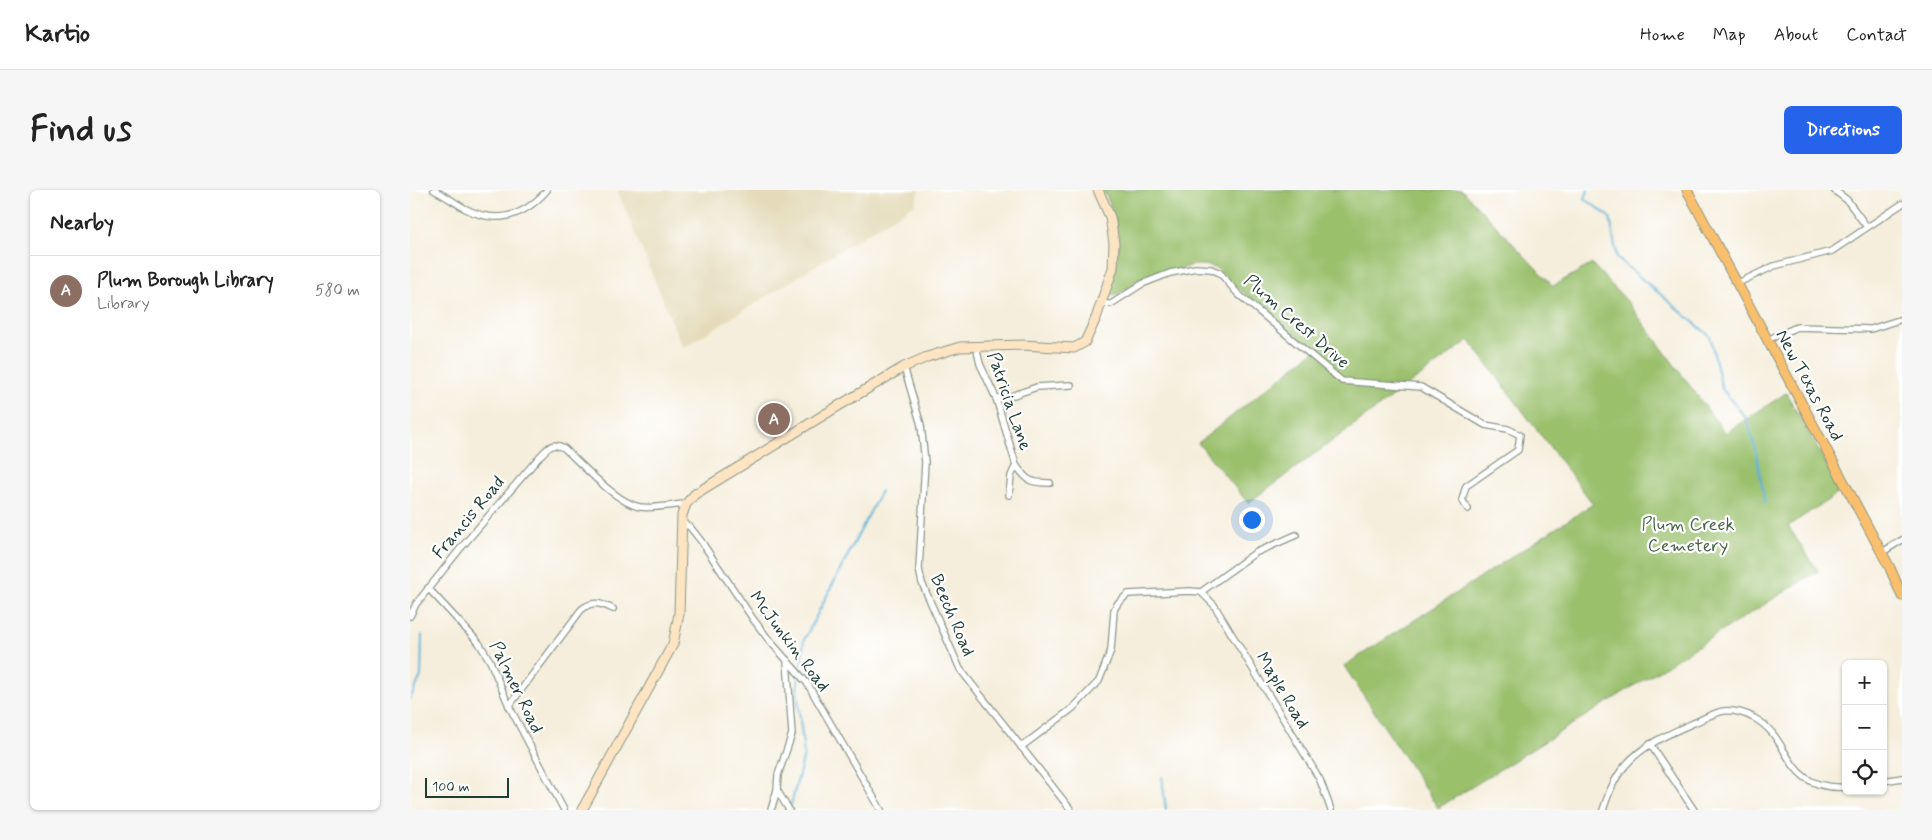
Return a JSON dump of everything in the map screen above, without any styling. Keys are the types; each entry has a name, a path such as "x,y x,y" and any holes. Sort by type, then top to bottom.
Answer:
{"main road":[{"name":"New Texas Road","path":"1687,190 1881,553 1902,596"}],"street":[{"path":"434,190 483,216 495,217 518,214 530,207 547,190"},
{"path":"582,810 673,644 679,614 682,522 686,504 695,494 720,478 904,366 944,350 960,347 1022,345 1074,348 1085,342 1101,304 1113,268 1114,243 1110,217 1098,190"},
{"path":"1834,190 1847,200 1867,227"},
{"path":"1738,283 1774,266 1832,250 1902,204"},
{"name":"Plum Crest Drive","path":"1101,304 1111,304 1142,284 1170,273 1196,268 1211,269 1220,273 1238,294 1342,381 1421,387 1485,425 1508,429 1520,435 1518,450 1466,486 1462,500 1468,510"},
{"path":"1767,340 1797,327 1871,329 1902,319"},
{"name":"Patricia Lane","path":"976,346 980,364 996,398 1016,465 1011,476 1010,495"},
{"name":"Beech Road","path":"904,366 924,442 926,462 919,574 939,625 960,669 1071,810"},
{"path":"996,398 1005,398 1037,387 1071,385"},
{"name":"Francis Road","path":"410,616 428,588 541,455 552,445 556,444 564,448 602,484 625,502 637,507 647,508 686,504"},
{"path":"1016,465 1028,480 1035,483 1050,483"},
{"name":"McJunkin Road","path":"682,522 690,527 701,541 753,619 807,683 882,810"},
{"path":"1021,747 1073,708 1099,681 1111,650 1114,610 1118,603 1128,594 1201,592 1256,553 1296,535"},
{"path":"1881,553 1902,540"},
{"name":"Palmer Road","path":"428,588 479,642 490,661 509,706 564,810"},
{"name":"Maple Road","path":"1201,592 1214,605 1310,763 1320,780 1331,810"},
{"path":"509,706 581,610 590,603 596,603 613,609"},
{"path":"771,810 777,790 778,775 792,734 787,660"},
{"path":"1603,810 1616,780 1626,765 1650,744 1666,735 1725,711 1740,712 1762,723 1770,731 1795,769 1804,777 1824,786 1842,787"},
{"path":"1650,744 1694,810"},
{"path":"1887,780 1902,778"},
{"path":"777,790 789,810"}],"shaded area":[{"path":"617,190 919,190 915,204 683,348"}],"green space":[{"name":"Plum Creek Cemetery","path":"1103,190 1462,190 1553,286 1592,264 1627,301 1725,433 1786,393 1842,491 1788,526 1818,571 1438,808 1344,666 1593,504 1469,340 1248,503 1198,443 1315,350 1235,286 1216,268 1205,265 1195,265 1168,272 1107,298 1115,270 1118,244 1114,218"}],"waterway":[{"path":"1588,190 1585,199 1610,217 1617,258 1710,336 1722,389 1746,418 1755,447 1765,503"},
{"path":"800,671 804,640 881,491"},
{"path":"410,699 421,676 422,635"},
{"path":"790,809 804,755 797,691 799,676"},
{"path":"1162,777 1166,810"}],"place":[{"name":"Plum Borough Library","path":"774,419"}]}
